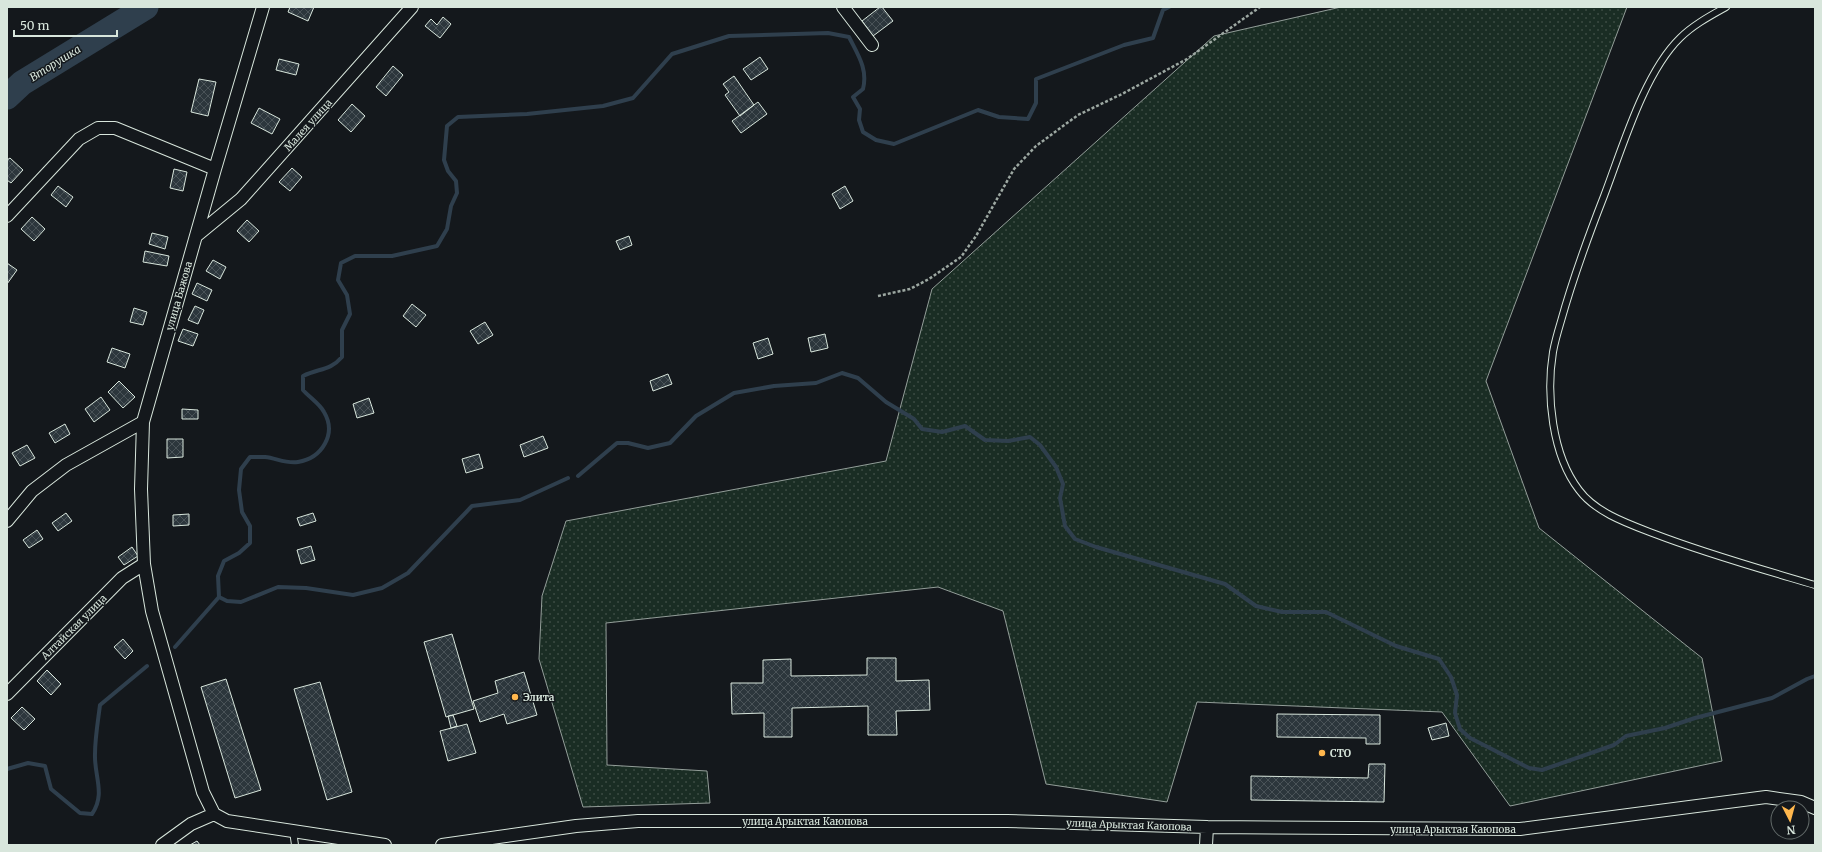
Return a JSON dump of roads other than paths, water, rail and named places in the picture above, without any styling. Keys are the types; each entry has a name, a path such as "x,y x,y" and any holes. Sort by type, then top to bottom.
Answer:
{"street":[{"name":"улица Бажова","path":"214,814 203,792 162,652 152,611 144,564 141,489 143,422 263,7"},
{"name":"Малея улица","path":"196,236 241,199 412,7"},
{"path":"843,7 872,45"},
{"path":"7,216 79,139 98,128 114,128 215,169"},
{"path":"7,521 32,491 66,465 143,422"},
{"name":"Алтайская улица","path":"7,694 122,578 144,564"},
{"name":"улица Арыктая Каюпова","path":"450,845 576,826 638,821 999,821 1207,827 1520,829 1766,797 1801,802 1815,808"},
{"path":"162,845 191,824 214,814 227,821 293,831 347,842 385,845"},
{"path":"1206,845 1207,827"}],"lane":[{"path":"1726,7 1704,19 1679,38 1655,71 1632,120 1572,280 1553,352 1551,400 1556,440 1566,471 1580,492 1596,506 1628,523 1691,547 1815,585"},
{"path":"293,831 295,845"}],"waterway":[{"name":"Вторушка","path":"7,97 22,83 146,7"},
{"path":"175,647 219,597 218,576 224,561 239,553 250,543 250,526 242,512 239,490 241,469 250,457 273,458 285,462 307,460 314,456 325,444 329,429 328,420 320,406 303,390 303,376 329,367 338,362 342,357 342,330 350,314 347,295 338,280 341,263 355,256 392,256 437,246 447,229 451,206 457,193 456,181 448,171 444,160 447,126 458,117 527,114 603,106 633,98 672,54 729,36 828,33 849,37 859,56 864,75 863,89 853,97 860,109 859,120 863,132 876,140 894,144 978,110 999,117 1028,119 1036,103 1036,79 1124,45 1153,38 1163,10 1169,7"},
{"path":"578,476 617,443 628,443 648,448 670,443 696,416 734,393 774,386 816,383 842,373 858,378 886,402 914,419 922,429 942,432 965,426 985,440 1008,441 1030,437 1040,445 1056,467 1063,484 1060,498 1065,526 1075,539 1096,547 1225,584 1256,606 1282,612 1326,612 1396,646 1439,659 1451,677 1457,695 1455,713 1460,729 1470,738 1529,768 1542,770 1614,745 1626,736 1665,728 1695,718 1772,698 1815,676"},
{"path":"219,597 227,601 241,602 278,587 306,588 353,595 382,588 408,573 472,506 520,500 568,478"},
{"path":"7,769 28,763 45,766 51,789 80,813 92,814 96,807 99,792 95,754 100,705 147,666"}],"place":[{"name":"Элита","path":"515,697"},
{"name":"СТО","path":"1322,753"}]}
